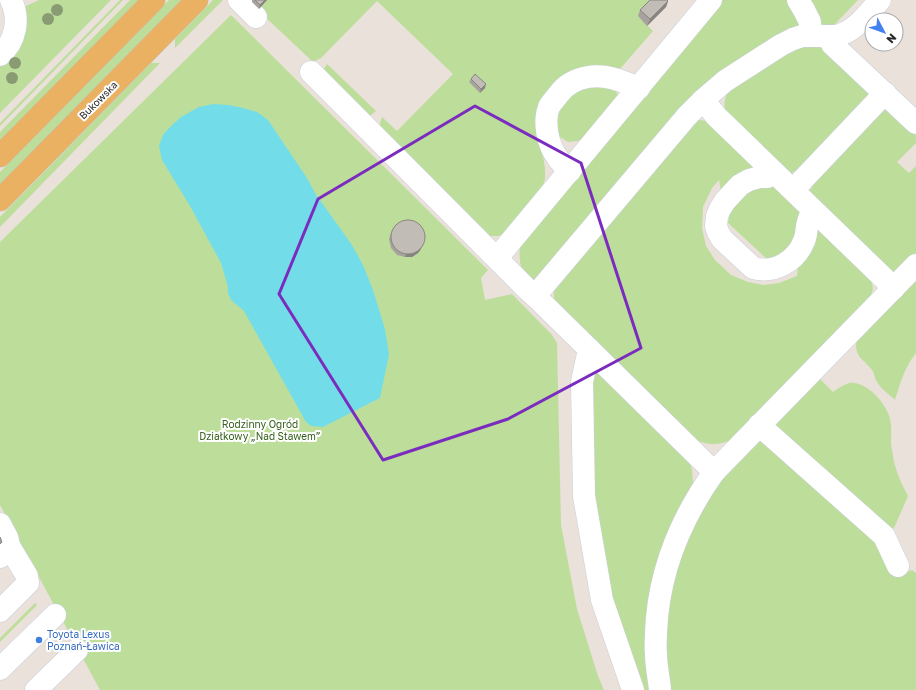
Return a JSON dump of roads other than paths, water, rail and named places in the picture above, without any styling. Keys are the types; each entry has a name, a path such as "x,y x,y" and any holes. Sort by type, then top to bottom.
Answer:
{"main road":[{"path":"0,156 154,0"},
{"name":"Bukowska","path":"0,200 197,0"}],"street":[{"path":"0,55 6,50 14,35 16,14 11,0"},
{"path":"239,0 256,17"},
{"path":"497,258 711,0"},
{"path":"798,0 810,22 820,36 832,44 916,123"},
{"path":"535,296 687,116 725,81 793,38 802,36 841,35 849,31 880,0"},
{"path":"311,72 373,121 527,289 714,472"},
{"path":"570,171 557,157 549,139 547,128 546,117 549,106 560,92 571,82 588,77 599,76 612,77 639,88"},
{"path":"793,190 885,93"},
{"path":"703,100 716,116 894,288"},
{"path":"773,172 767,177 748,180 740,185 725,201 717,216 716,226 722,239 753,268 760,270 775,268 794,257 800,248 805,240 809,217 813,210"},
{"path":"660,690 655,653 657,613 662,583 669,558 679,533 703,487 714,472 916,264"},
{"path":"589,349 582,382 584,496 602,600 633,690"},
{"path":"759,425 884,536 898,566"},
{"path":"0,524 8,540 4,552 27,576 28,583 0,611"},
{"path":"0,669 54,615"},
{"path":"36,690 76,650"}],"water":[{"path":"213,104 229,105 257,112 268,120 307,178 315,193 352,245 363,265 373,290 385,329 389,355 380,398 323,427 311,426 306,422 244,311 231,300 221,263 190,206 162,160 159,146 163,135 169,128 181,117 199,107"}],"place":[{"name":"Toyota Lexus Poznań-Ławica","path":"39,640"}],"park label":[{"name":"Rodzinny Ogród Działkowy „Nad Stawem”","path":"260,430"}]}
